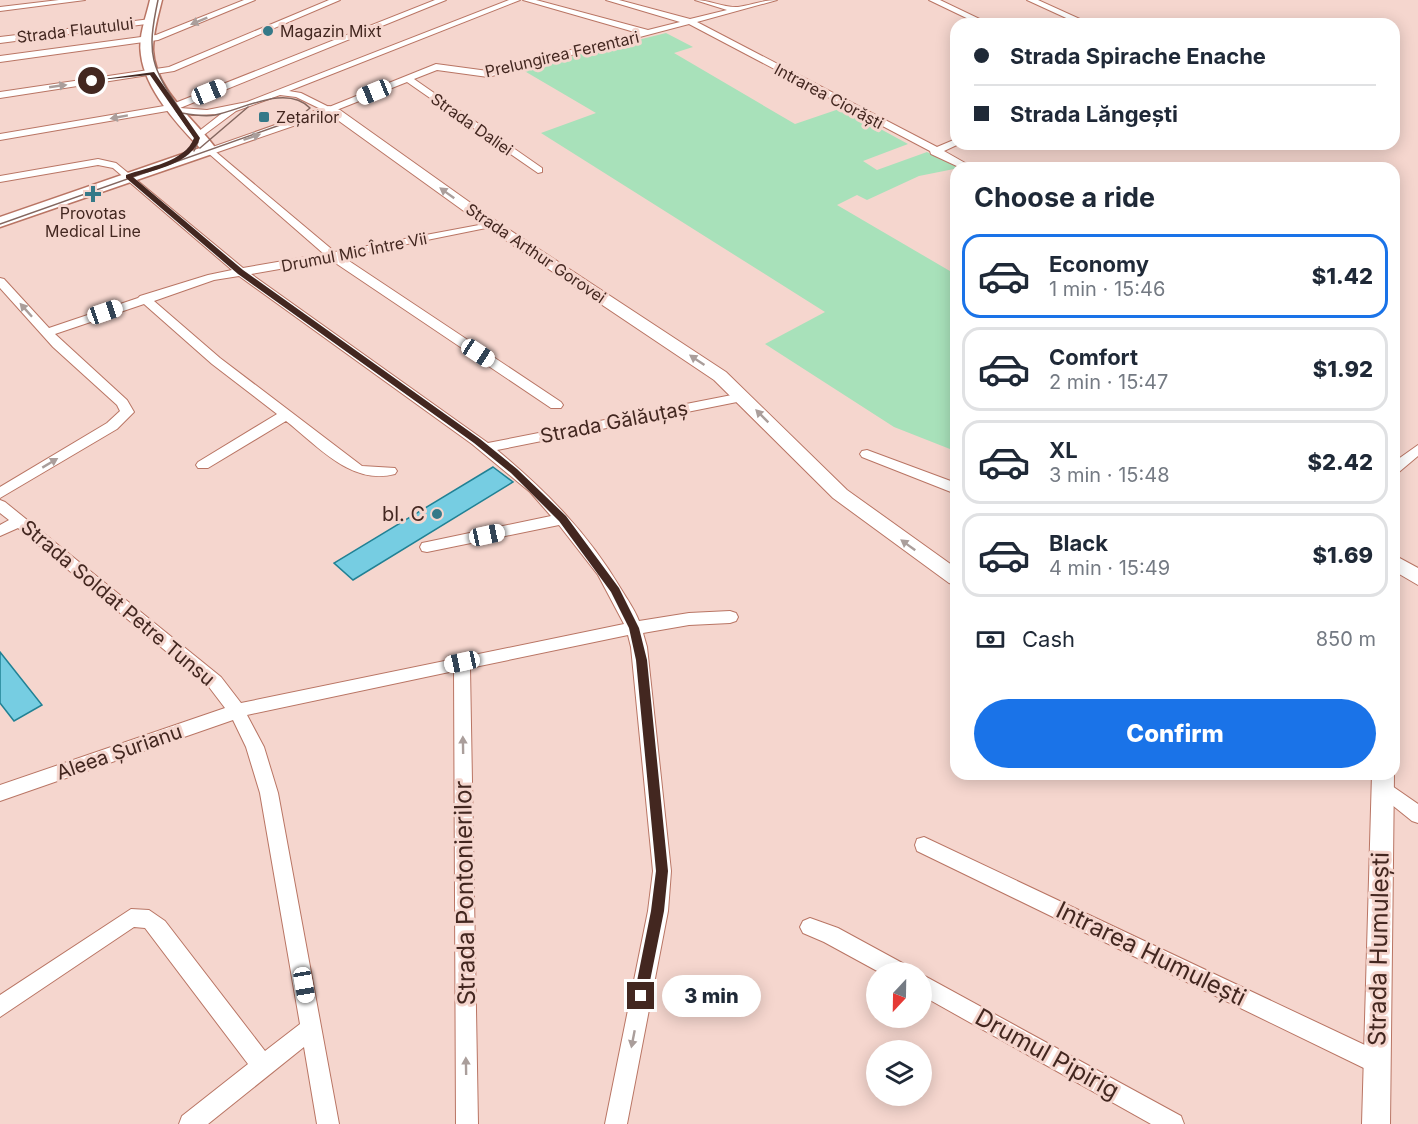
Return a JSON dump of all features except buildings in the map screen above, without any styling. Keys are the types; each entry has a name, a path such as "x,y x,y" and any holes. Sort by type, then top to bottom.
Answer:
{"main road":[{"path":"156,0 147,39 148,62 152,73 197,137 210,150"},
{"path":"183,157 194,146 197,137"},
{"name":"Prelungirea Ferentari","path":"0,222 183,157 210,150"}],"street":[{"path":"0,9 81,0"},
{"path":"0,59 165,35 250,0"},
{"path":"0,94 176,68 336,0"},
{"path":"0,137 176,107 442,0"},
{"path":"176,107 202,115 281,93 291,87 516,0"},
{"path":"527,0 651,33"},
{"name":"Intrarea Ciorăști","path":"610,0 691,22 956,162"},
{"path":"699,0 737,9"},
{"name":"Prelungirea Ferentari","path":"210,150 329,110 440,66 488,74 772,0"},
{"path":"933,0 973,18"},
{"path":"1031,0 1073,18"},
{"name":"Strada Flautului","path":"0,40 151,21"},
{"name":"Strada Daliei","path":"406,78 538,170"},
{"path":"281,93 298,95 329,110"},
{"path":"197,137 236,106"},
{"name":"Strada Arthur Gorovei","path":"329,110 491,224 707,367 742,397"},
{"path":"934,152 950,145"},
{"path":"210,150 333,256 556,405"},
{"path":"0,179 105,162 116,166 241,272 486,448 535,489 603,571 634,628 642,660 662,871 658,911 616,1124"},
{"name":"Drumul Mic Între Vii","path":"47,333 144,298 212,277 333,256 491,224"},
{"path":"0,281 47,333 122,403 127,412 112,426 0,493"},
{"path":"144,298 216,361 357,469 366,472 390,471"},
{"path":"742,397 840,494 950,574"},
{"name":"Strada Gălăuțaș","path":"486,448 742,397"},
{"path":"203,465 286,415"},
{"path":"1400,464 1418,449"},
{"path":"867,454 950,487"},
{"name":"Strada Soldat Petre Tunsu","path":"0,505 182,653 215,682 237,711 255,747 269,792 328,1124"},
{"path":"427,547 562,519"},
{"path":"0,531 18,521"},
{"path":"1400,566 1418,578"},
{"path":"237,711 462,662 634,628 689,619 730,617"},
{"name":"Strada Pontonierilor","path":"462,662 467,1124"},
{"name":"Aleea Șurianu","path":"0,793 237,711"},
{"name":"Strada Humulești","path":"1376,1124 1382,780"},
{"path":"1385,780 1418,815"},
{"name":"Intrarea Humulești","path":"924,844 1378,1063"},
{"path":"0,1007 131,918 149,919 158,927 263,1066"},
{"path":"810,927 831,935 881,962"},
{"name":"Drumul Pipirig","path":"932,990 1173,1124"},
{"path":"190,1124 312,1027"}],"green space":[{"path":"666,33 693,47 674,53 795,124 842,108 908,144 863,161 877,170 927,152 950,164 950,170 919,176 867,200 857,195 837,205 950,271 950,449 894,427 765,344 825,312 541,133 596,113 521,69"}],"tram line":[{"path":"0,224 297,119 310,108 300,101 277,98 215,115 182,113 163,83 154,60 152,35 158,0"},
{"path":"200,148 248,107"},
{"path":"175,109 198,142 194,151"}],"place":[{"name":"Magazin Mixt","path":"268,31"},
{"name":"Zețarilor","path":"264,117"},
{"name":"Provotas Medical Line","path":"93,194"},
{"name":"bl. C","path":"437,514"}],"route":[{"path":"92,81 152,73 197,137 196,143 183,157 128,176 241,272 501,459 548,502 603,571 630,617 642,660 662,871 658,911 641,996"}]}
